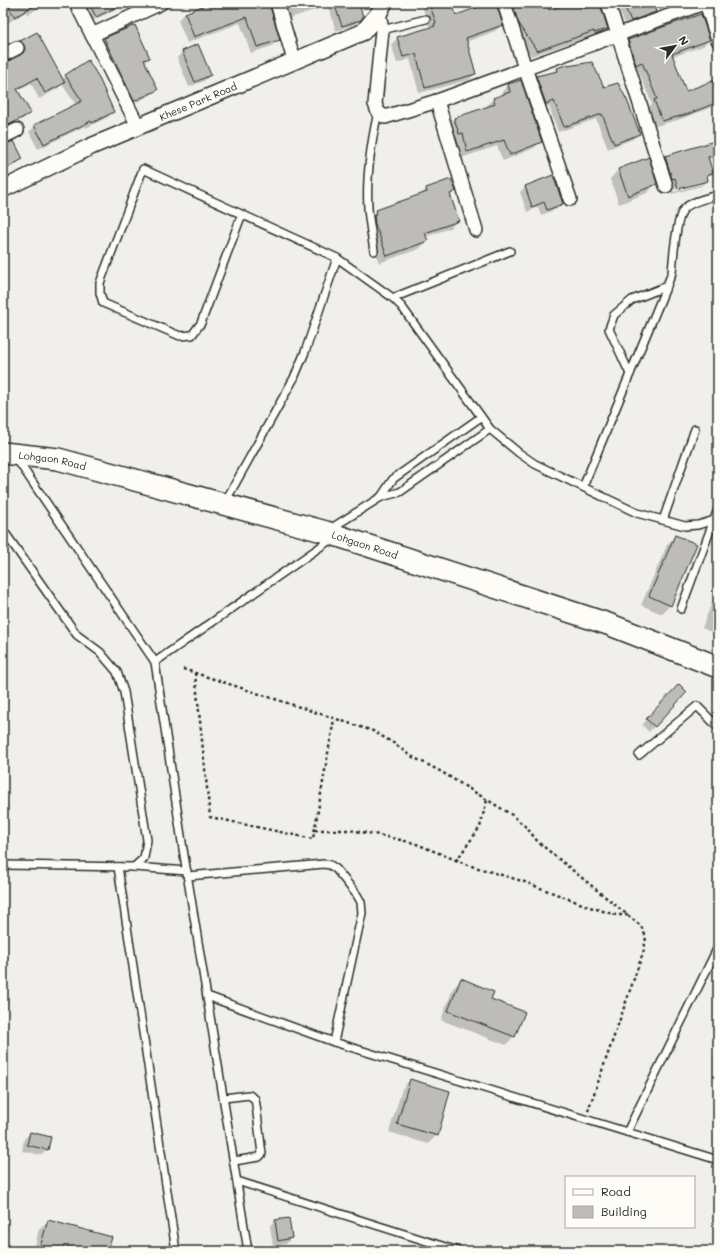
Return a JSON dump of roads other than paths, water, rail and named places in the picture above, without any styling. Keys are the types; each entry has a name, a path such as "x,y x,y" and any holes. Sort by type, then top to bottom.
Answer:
{"main road":[{"name":"Lohgaon Road","path":"8,453 58,459 331,534 608,624 718,667"}],"street":[{"path":"76,3 138,126"},
{"path":"92,35 161,3"},
{"path":"277,3 294,60"},
{"path":"504,3 570,199"},
{"path":"608,3 666,186"},
{"path":"382,8 382,30 375,104 378,112 385,117 437,100 705,3 718,40"},
{"name":"Khese Park Road","path":"3,189 92,146 363,32 382,8"},
{"path":"3,55 17,48"},
{"path":"437,100 476,230"},
{"path":"3,137 17,130"}],"lane":[{"path":"382,30 426,19"},
{"path":"374,251 368,207 368,175 373,134 378,112"},
{"path":"242,214 202,323 192,335 180,336 103,302 100,293 100,283 143,169 242,214 337,258 393,298 402,307 490,429 518,453 536,464 637,513 685,526 698,525 716,520"},
{"path":"583,487 672,273 680,217 683,210 690,204 718,195"},
{"path":"393,298 510,251"},
{"path":"224,504 294,378 305,352 337,258"},
{"path":"630,374 609,329 614,315 632,300 667,286"},
{"path":"156,662 381,497 393,480 481,417"},
{"path":"381,497 400,492 490,429"},
{"path":"663,520 695,429"},
{"path":"8,453 156,662 187,874 248,1251"},
{"path":"681,609 716,520 718,509"},
{"path":"3,530 77,635 100,652 117,672 124,692 147,840 144,858 134,867"},
{"path":"639,755 697,706 718,727"},
{"path":"3,865 134,867 187,874 324,864 330,865 336,869 357,895 361,902 362,913 334,1042"},
{"path":"118,867 176,1251"},
{"path":"627,1132 718,947"},
{"path":"207,996 334,1042 718,1160"},
{"path":"224,1098 249,1095 255,1099 256,1105 262,1154 259,1157 234,1161"},
{"path":"237,1181 458,1251"}]}
